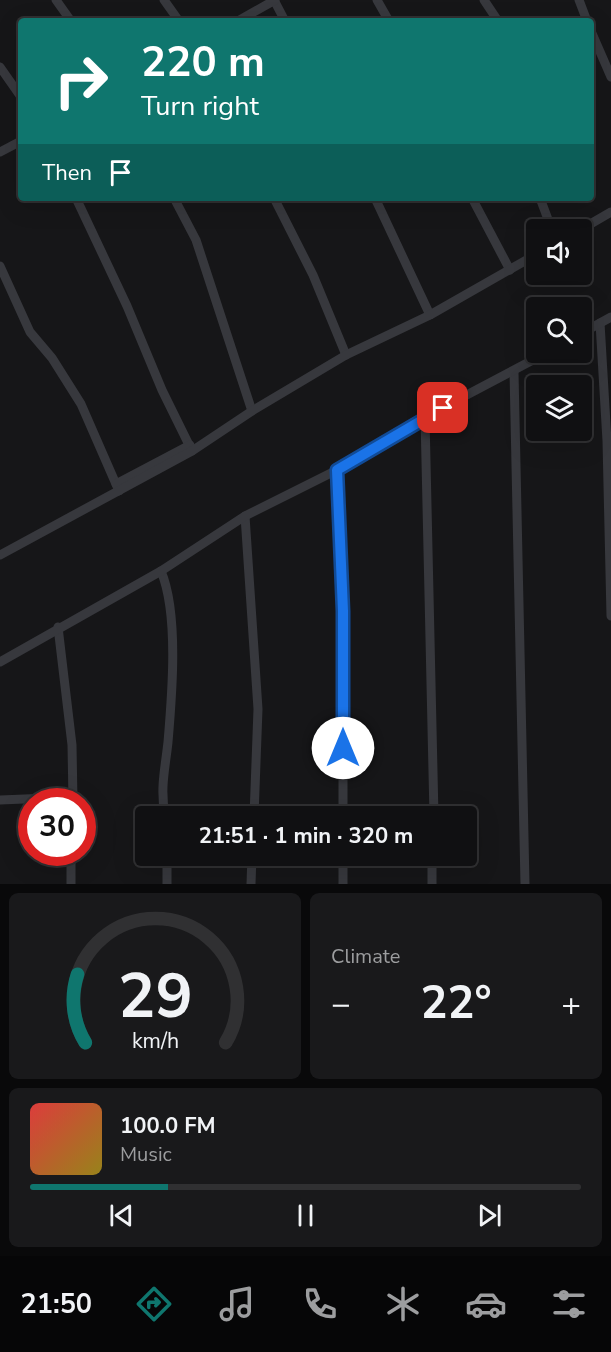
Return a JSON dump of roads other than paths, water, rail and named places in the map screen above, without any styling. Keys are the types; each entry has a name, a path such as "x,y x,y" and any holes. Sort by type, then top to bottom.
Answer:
{"street":[{"path":"56,0 69,18"},
{"path":"164,0 177,18"},
{"path":"243,18 274,0 283,18"},
{"path":"377,0 387,18"},
{"path":"484,0 496,18"},
{"path":"579,0 586,18"},
{"path":"594,38 611,77"},
{"path":"0,67 18,93"},
{"path":"0,152 18,143"},
{"path":"77,201 127,306 162,390 191,448"},
{"path":"176,201 196,240 252,411"},
{"path":"276,201 313,275 346,355"},
{"path":"376,201 430,315"},
{"path":"474,201 510,270"},
{"path":"541,201 548,219"},
{"path":"592,223 611,212"},
{"path":"0,555 191,448 346,355 430,315 526,261"},
{"path":"0,266 30,332 52,358 81,404 118,488"},
{"path":"592,327 611,317"},
{"path":"600,323 607,441 611,616"},
{"path":"0,662 58,627 161,571 245,516 337,470 425,417 529,363"},
{"path":"514,372 525,884"},
{"path":"425,417 434,806"},
{"path":"337,470 343,611 343,806"},
{"path":"245,516 258,709 254,806"},
{"path":"161,571 168,586 173,679 161,778 164,806"},
{"path":"58,627 72,746 73,788"},
{"path":"0,800 18,800"},
{"path":"70,884 71,866"},
{"path":"167,866 167,884"},
{"path":"251,884 252,866"},
{"path":"343,866 344,884"},
{"path":"432,866 432,884"}]}
